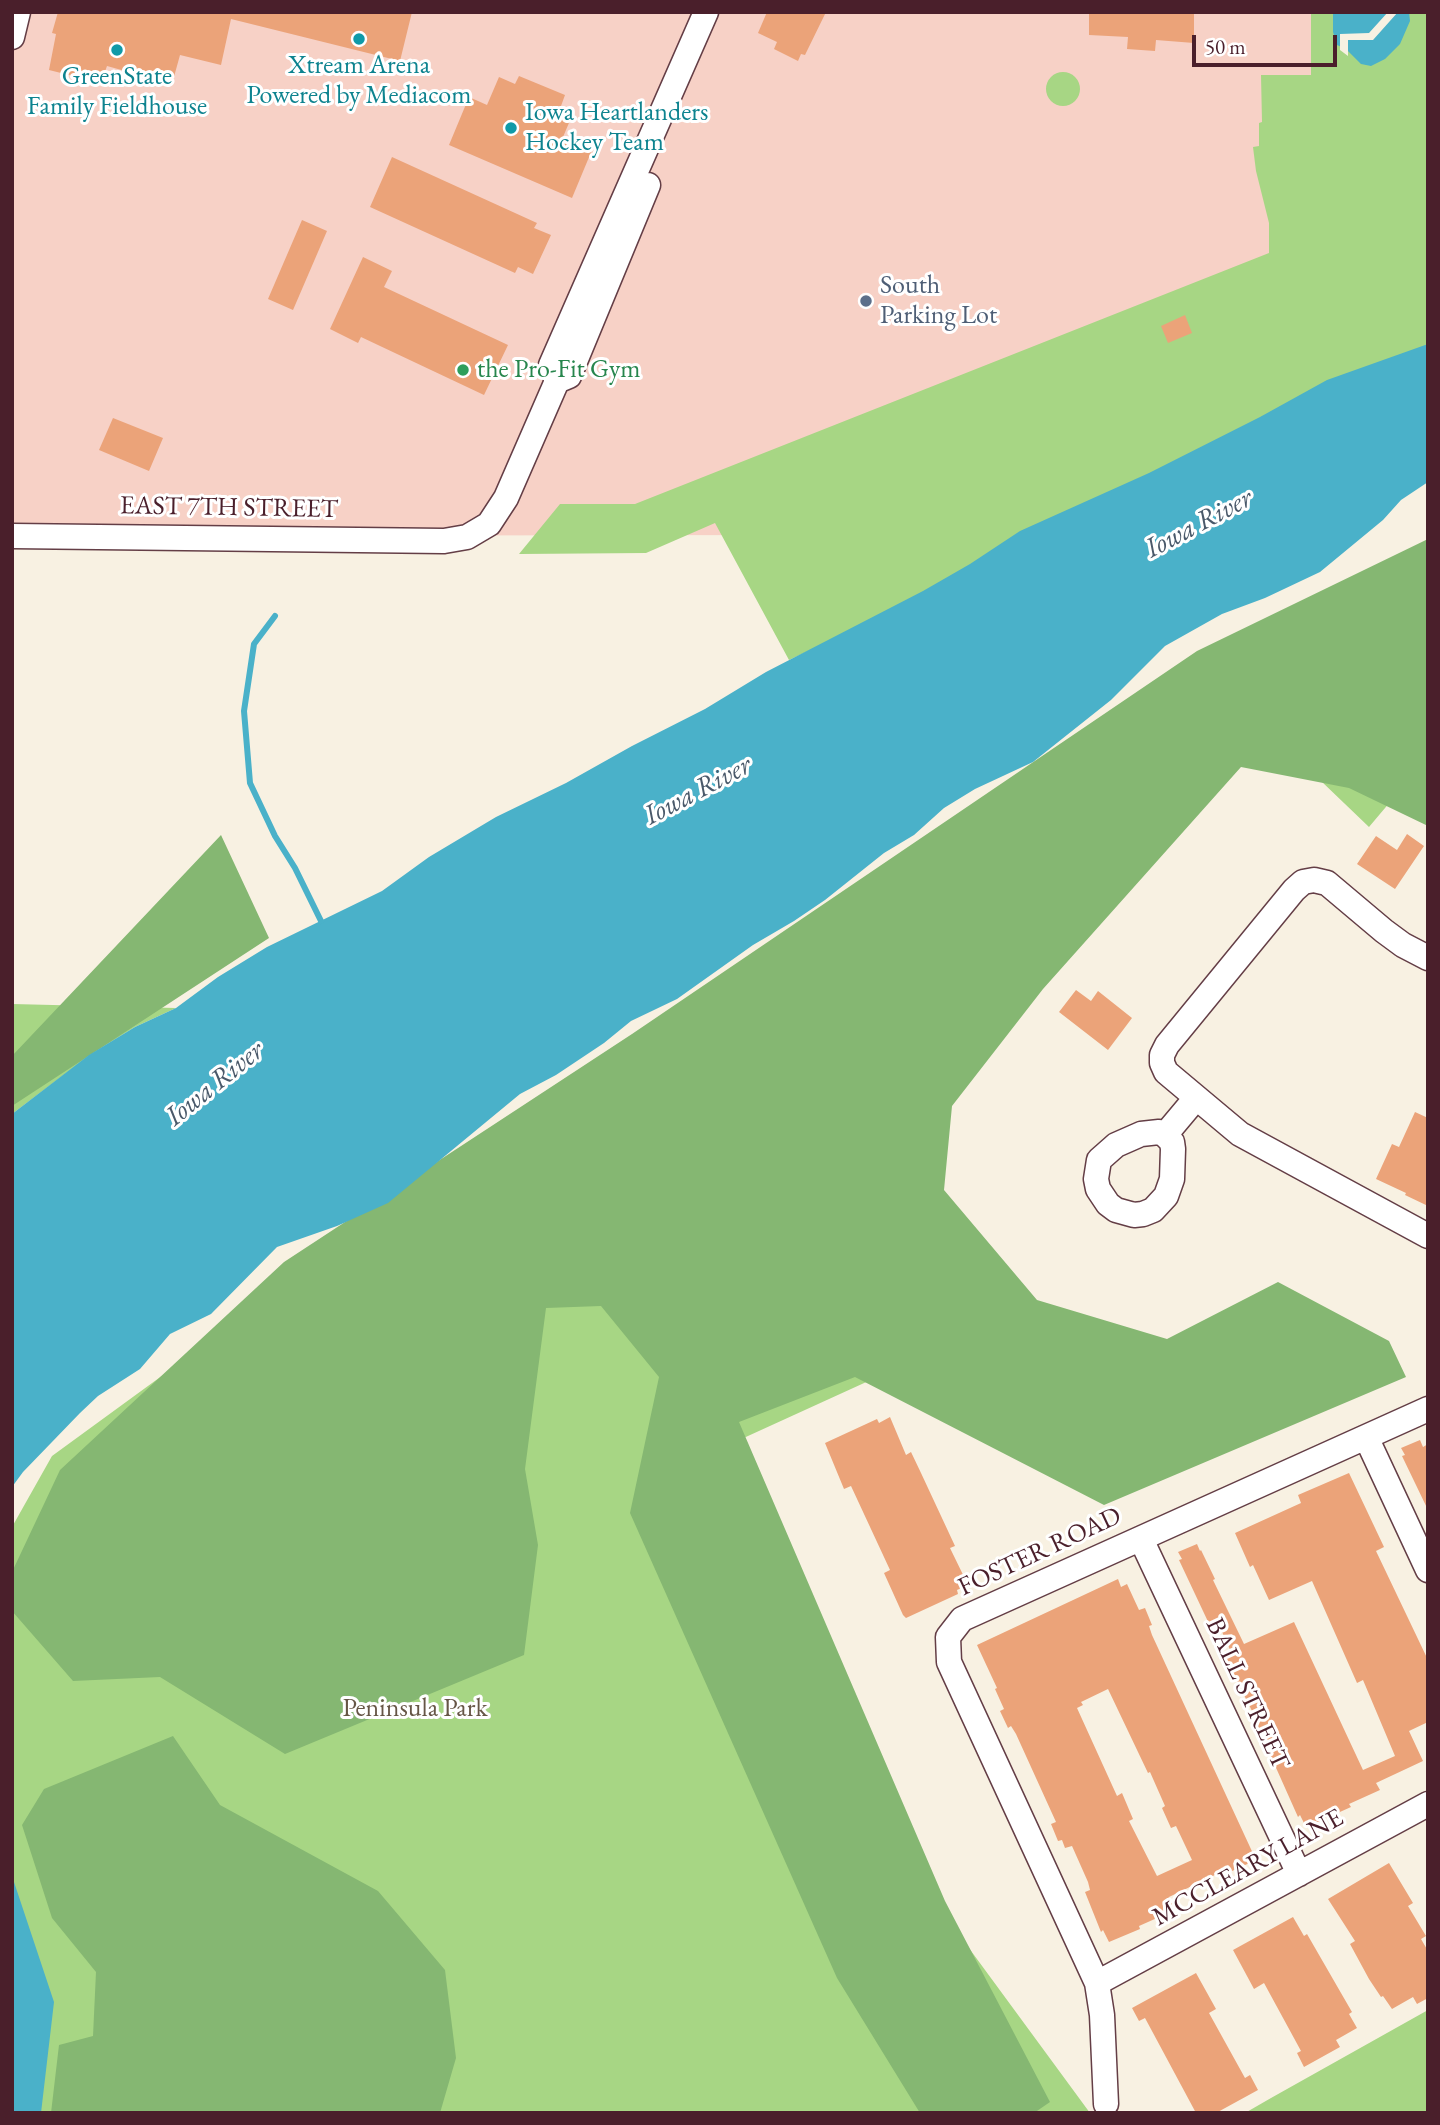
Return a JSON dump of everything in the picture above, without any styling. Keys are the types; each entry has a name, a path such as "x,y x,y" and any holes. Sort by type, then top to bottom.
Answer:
{"street":[{"path":"12,37 18,12"},
{"path":"706,12 551,365 557,381 569,376 723,12"},
{"name":"EAST 7TH STREET","path":"12,536 444,541 467,537 489,524 506,498 557,381"},
{"path":"1428,958 1403,945 1327,883 1314,880 1303,882 1164,1049 1163,1063 1166,1072 1240,1134 1428,1236"},
{"path":"1165,1135 1196,1098"},
{"name":"FOSTER ROAD","path":"1106,2104 1102,2015 1097,1983 948,1662 948,1637 962,1619 1428,1409"},
{"path":"1366,1437 1428,1570"},
{"name":"BALL STREET","path":"1141,1539 1299,1874"},
{"name":"MCCLEARY LANE","path":"1097,1983 1428,1804"}],"shaded area":[{"path":"12,12 1428,12 1428,286 810,535 12,536"}],"green space":[{"path":"1311,12 1428,12 1428,360 789,660 715,523 646,553 519,554 560,504 635,504 1269,253 1269,223 1253,147 1259,146 1259,123 1262,122 1261,75 1311,75"},
{"path":"1063,72 1075,77 1080,89 1075,101 1063,106 1051,101 1046,89 1051,77"},
{"name":"Peninsula Park","path":"1428,539 1428,757 1369,827 1248,711 888,1126 954,1342 737,1441 941,1910 1090,2113 12,2113 12,1527 52,1456 333,1251"},
{"path":"1428,539 1428,826 1349,788 1241,767 1043,989 952,1106 944,1190 1037,1300 1167,1339 1278,1282 1389,1341 1406,1377 1104,1505 855,1377 739,1422 945,1901 1050,2102 1034,2113 920,2113 837,1978 630,1513 659,1377 601,1306 546,1308 525,1469 538,1545 524,1655 285,1754 160,1677 73,1681 12,1611 12,1572 60,1470 284,1262 632,1034 1197,651"},
{"path":"221,835 269,938 12,1106 12,1056"},
{"path":"12,1004 176,1008 135,1027 90,1055 12,1114"},
{"path":"173,1736 220,1805 378,1891 445,1970 456,2058 440,2113 51,2113 59,2045 93,2036 96,1972 52,1918 22,1825 44,1789"},
{"path":"1428,2010 1428,2113 1245,2113 1271,2098"}],"water":[{"path":"1333,12 1409,12 1410,21 1400,44 1385,59 1371,66 1361,64 1346,49 1337,45 1333,32"},
{"name":"Iowa River","path":"1428,344 1428,482 1401,500 1383,520 1320,572 1265,598 1222,614 1165,646 1111,700 1033,762 975,789 944,808 914,835 884,853 794,921 753,945 677,999 631,1021 556,1075 520,1094 388,1203 337,1226 277,1247 211,1314 170,1334 140,1369 98,1396 23,1472 12,1487 12,1114 89,1055 135,1027 176,1008 218,977 267,947 382,891 429,857 496,817 566,783 705,709 766,672 923,591 1020,531 1149,473 1327,380"},
{"path":"12,1876 54,2002 41,2113 12,2113"}],"pier":[{"path":"1388,12 1398,12 1373,40 1348,40 1348,56 1340,50 1340,34 1369,33"}],"building":[{"path":"58,12 412,12 400,61 231,19 221,65 180,55 172,84 107,66 101,83 49,70 56,34 52,33"},
{"path":"767,12 826,12 805,55 801,54 798,61 774,49 777,42 758,33"},
{"path":"1089,12 1194,12 1194,43 1156,40 1155,51 1127,49 1128,37 1089,35"},
{"name":"Iowa Heartlanders Hockey Team","path":"519,76 565,95 561,106 574,111 563,137 592,150 572,198 449,145 469,97 487,105 499,77 515,84"},
{"path":"392,157 537,223 534,228 551,235 533,274 518,267 515,273 370,207"},
{"path":"302,220 327,231 293,310 268,299"},
{"name":"the Pro-Fit Gym","path":"363,257 392,271 384,287 508,345 484,395 361,337 358,343 330,329"},
{"path":"1185,315 1192,333 1168,343 1161,326"},
{"path":"113,418 163,438 149,471 99,450"},
{"path":"1407,834 1424,846 1395,889 1357,864 1376,836 1397,850"},
{"path":"1076,990 1091,1001 1098,991 1132,1018 1108,1050 1059,1012"},
{"path":"1415,1112 1428,1118 1428,1206 1376,1179 1392,1144 1399,1147"},
{"path":"890,1417 906,1455 911,1452 955,1546 950,1548 968,1585 957,1590 958,1594 906,1618 884,1573 890,1570 851,1486 844,1489 825,1443 877,1419 879,1423"},
{"path":"1420,1440 1423,1447 1428,1444 1428,1510 1402,1456 1405,1455 1401,1448"},
{"path":"1349,1473 1384,1547 1376,1551 1428,1660 1428,1722 1409,1731 1423,1761 1376,1783 1380,1790 1349,1804 1351,1807 1311,1825 1305,1825 1300,1815 1298,1817 1253,1713 1224,1655 1231,1652 1219,1625 1211,1628 1179,1560 1182,1559 1178,1552 1197,1544 1244,1644 1294,1622 1363,1770 1395,1756 1363,1680 1357,1683 1312,1581 1269,1600 1235,1533 1301,1503 1298,1495"},
{"path":"1118,1579 1121,1587 1127,1584 1139,1610 1145,1608 1152,1625 1149,1626 1152,1635 1256,1860 1219,1877 1217,1874 1169,1897 1175,1910 1109,1942 1103,1930 1101,1932 1085,1892 1090,1890 1088,1882 1072,1846 1065,1848 1062,1840 1058,1841 1051,1824 1056,1822 1016,1734 1011,1726 1008,1728 1000,1711 1004,1709 995,1689 997,1688 977,1645","holes":["1108,1689 1148,1773 1150,1772 1165,1806 1162,1808 1171,1828 1176,1826 1192,1860 1157,1876 1129,1821 1133,1819 1122,1793 1117,1796 1077,1708 1083,1705 1081,1702"]},
{"path":"1389,1863 1413,1903 1408,1906 1426,1936 1421,1939 1428,1951 1428,1998 1417,2004 1413,1997 1392,2009 1369,1979 1350,1944 1355,1941 1328,1899"},
{"path":"1293,1917 1304,1936 1307,1934 1352,2012 1349,2014 1357,2028 1336,2040 1340,2047 1304,2067 1297,2053 1301,2051 1264,1983 1254,1989 1233,1950"},
{"path":"1196,1973 1216,2009 1209,2013 1245,2078 1250,2075 1258,2090 1216,2113 1196,2113 1145,2018 1139,2021 1132,2008"}],"waterway":[{"path":"275,616 254,644 244,711 250,783 321,921"}],"place":[{"name":"Xtream Arena Powered by Mediacom","path":"359,39"},
{"name":"GreenState Family Fieldhouse","path":"117,50"},
{"name":"Iowa Heartlanders Hockey Team","path":"511,128"},
{"name":"South Parking Lot","path":"866,301"},
{"name":"the Pro-Fit Gym","path":"463,370"}]}
